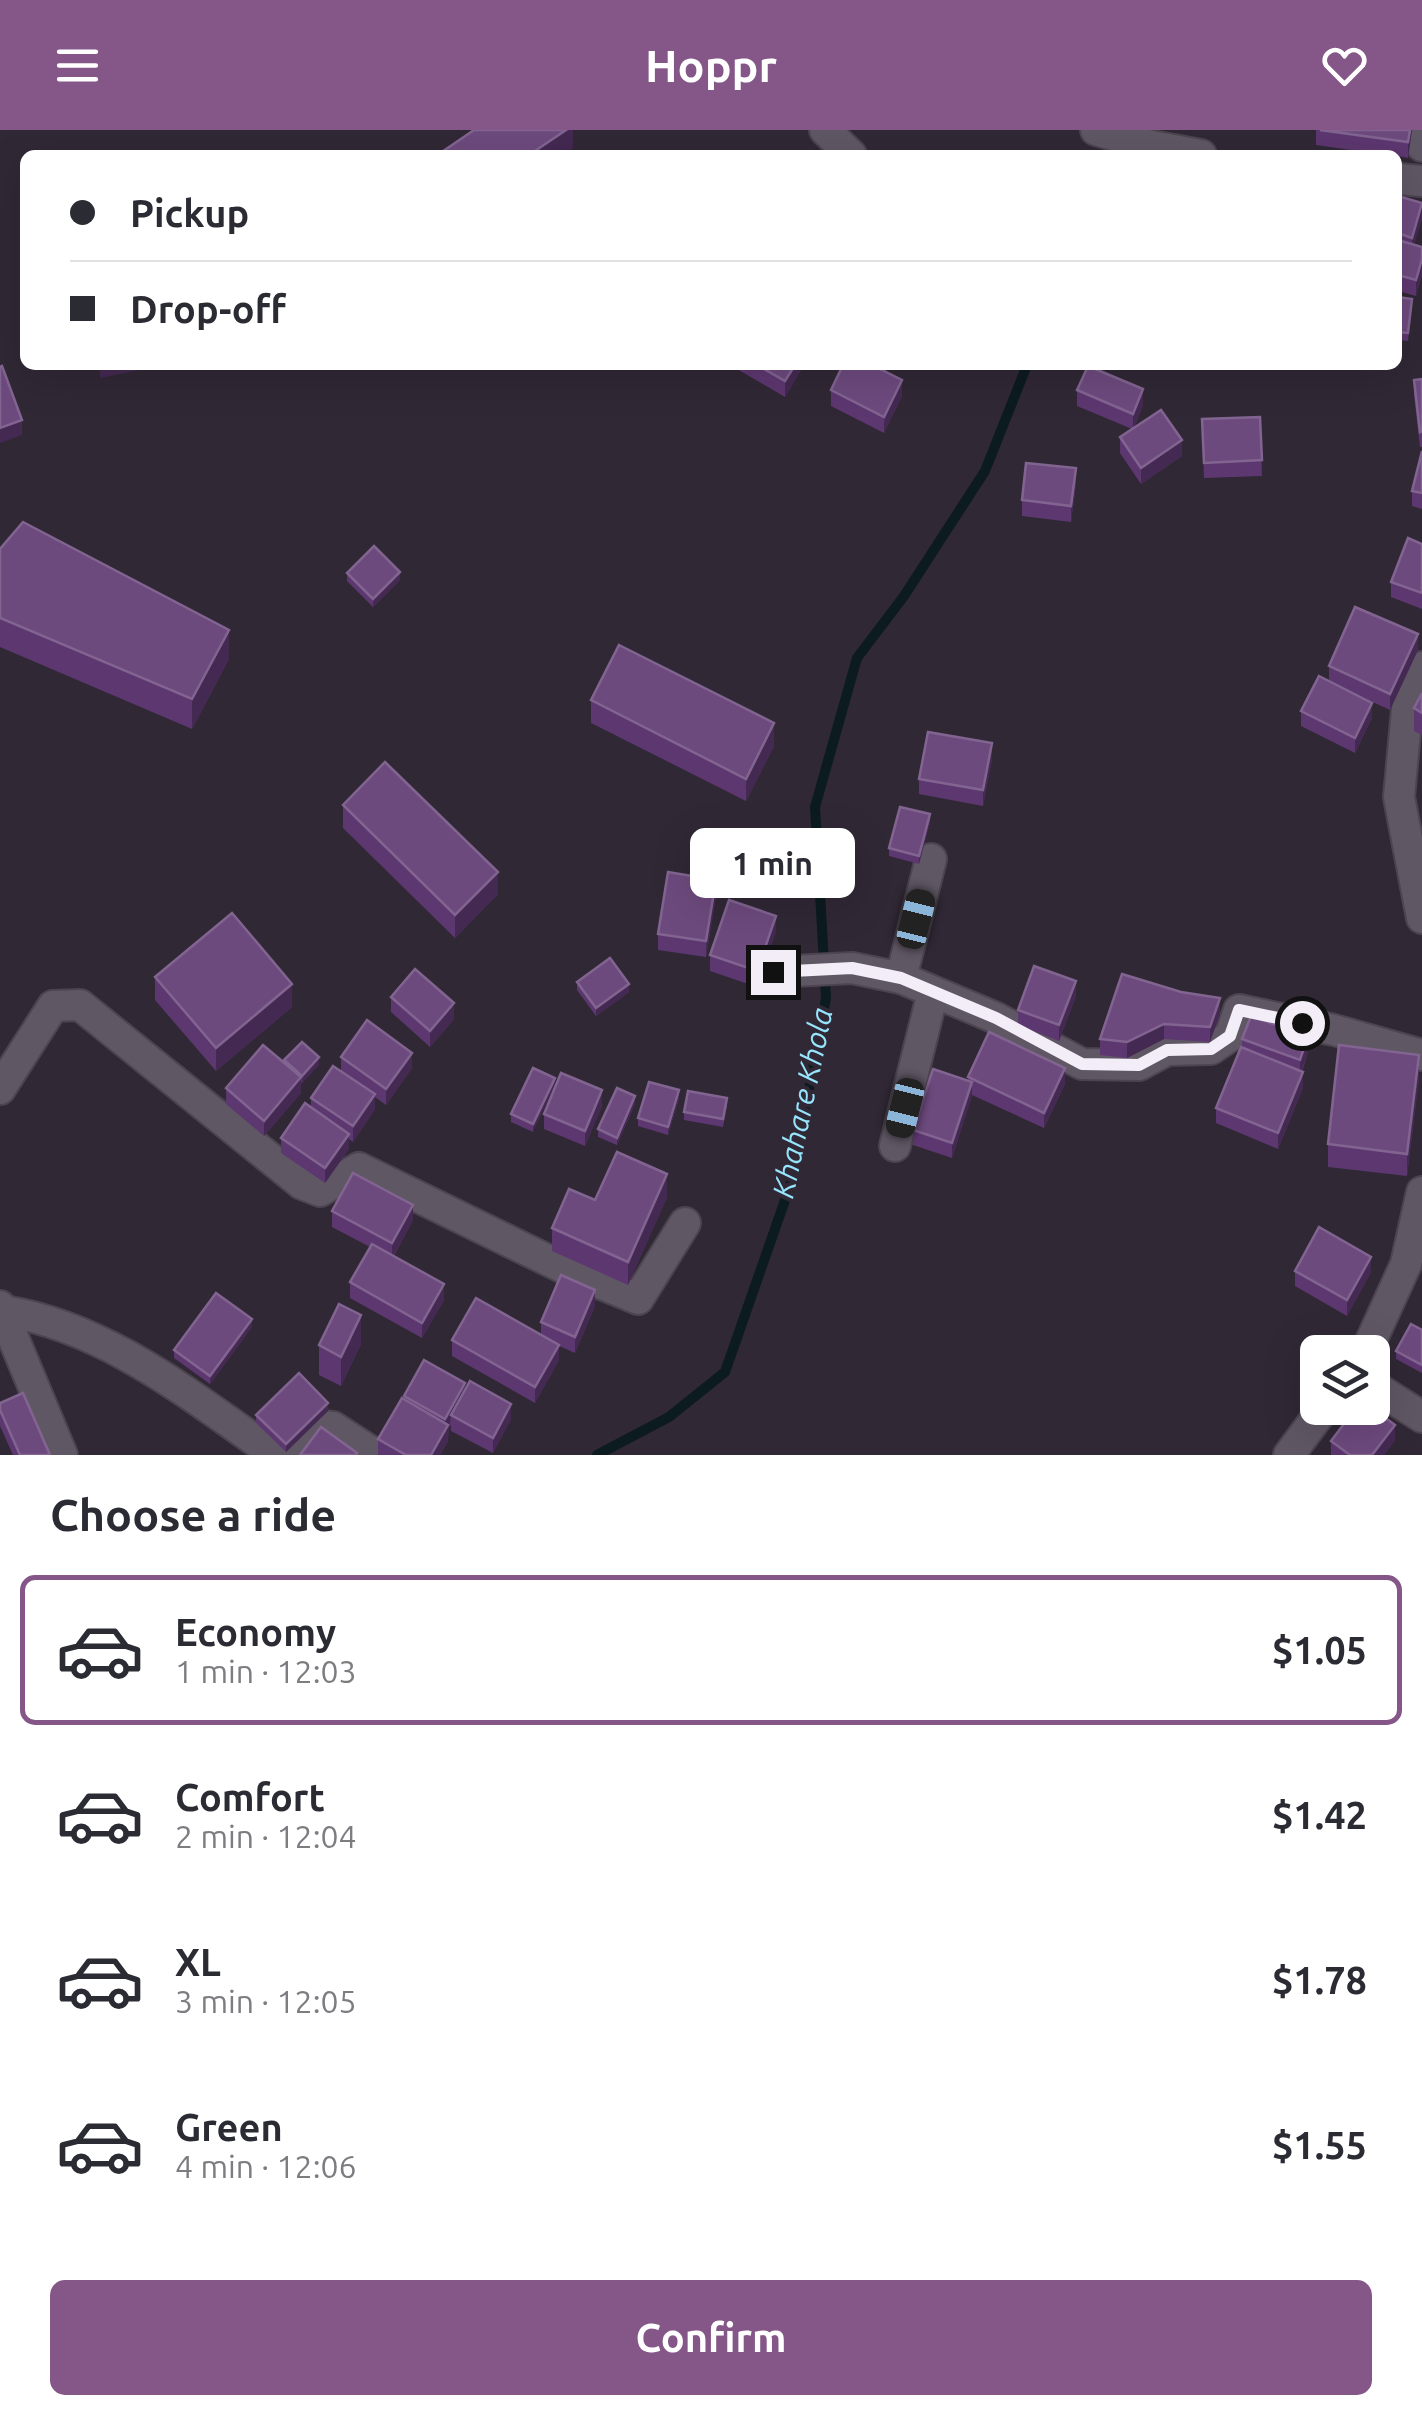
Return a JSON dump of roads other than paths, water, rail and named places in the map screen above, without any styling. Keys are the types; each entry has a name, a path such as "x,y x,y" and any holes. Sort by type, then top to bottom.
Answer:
{"street":[{"path":"824,130 846,150"},
{"path":"1416,130 1422,146"},
{"path":"1106,132 1173,150"},
{"path":"1422,667 1408,699 1398,797 1422,918"},
{"path":"901,978 931,860"},
{"path":"782,972 852,968 901,978 996,1018 1082,1064 1139,1065 1167,1050 1211,1049 1230,1036 1239,1010 1334,1030 1422,1055"},
{"path":"896,1146 933,992"},
{"path":"0,1089 54,1006 80,1005 302,1184 320,1191 359,1168 570,1271 638,1298 684,1223"},
{"path":"1374,1335 1406,1264 1422,1192"},
{"path":"2,1308 62,1455"},
{"path":"2,1308 86,1335 135,1360 276,1455"},
{"path":"1390,1397 1422,1417"},
{"path":"1288,1455 1311,1425"},
{"path":"292,1455 322,1426 332,1427 376,1455"}],"waterway":[{"name":"Khahare Khola","path":"597,1455 669,1417 725,1372 791,1183 826,998 815,807 857,658 904,596 985,471 1025,370"}]}
